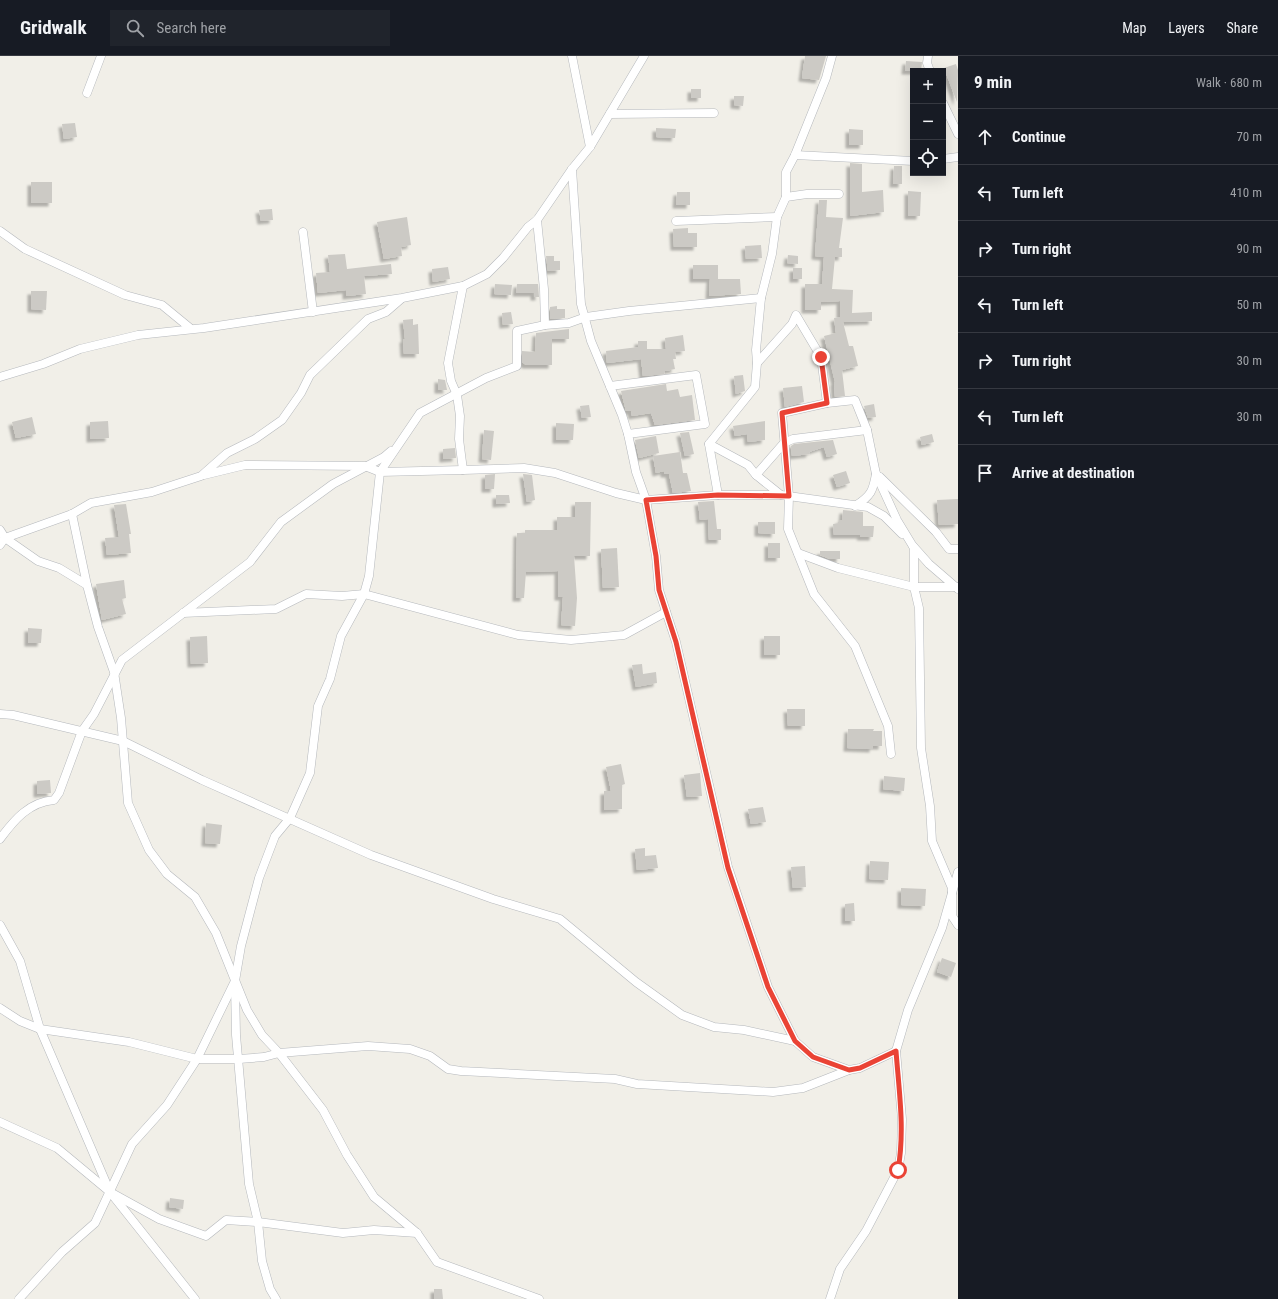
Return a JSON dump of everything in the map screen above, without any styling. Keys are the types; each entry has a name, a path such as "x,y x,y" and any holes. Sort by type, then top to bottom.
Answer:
{"street":[{"path":"87,92 101,56"},
{"path":"572,56 590,147"},
{"path":"0,377 43,364 80,349 138,335 313,312 402,298 463,286 486,274 503,258 528,227 537,220 572,169 590,147 644,56"},
{"path":"718,495 709,444 755,387 758,363 756,350 761,298 772,254 777,217 786,197 786,172 795,155 826,78 832,56"},
{"path":"928,56 927,63 929,68"},
{"path":"943,104 958,134"},
{"path":"610,114 714,113"},
{"path":"795,155 910,161"},
{"path":"946,158 958,157"},
{"path":"572,169 581,304 592,341 628,434 636,472 646,500 656,556 659,590 678,650 728,868 768,987 795,1041 813,1057 849,1070"},
{"path":"786,197 807,194 839,194"},
{"path":"676,221 777,217"},
{"path":"537,220 544,289 545,325"},
{"path":"0,231 25,249 125,295 162,305 190,328"},
{"path":"303,232 313,312"},
{"path":"463,286 448,363 451,382 457,395 460,416 459,439 463,470"},
{"path":"201,476 227,453 255,439 282,420 301,393 310,375 368,319 386,312 402,298"},
{"path":"276,1299 270,1289 262,1261 258,1222 249,1184 236,1035 235,981 241,946 259,878 274,836 290,818 310,773 318,706 330,679 341,636 364,594 369,576 380,472 420,414 486,378 517,366 517,331 545,325 569,323 586,317 629,311 761,298"},
{"path":"758,363 792,324 796,315 821,357 827,403"},
{"path":"610,386 696,375 705,424 628,434"},
{"path":"891,754 888,726 855,646 814,594 788,529 785,496 782,413 827,403 855,400 867,430 876,474 897,520 914,548 914,587 919,608 921,748 930,806 932,841 952,888 952,916 958,925"},
{"path":"756,475 784,443 793,440 867,430"},
{"path":"709,444 748,466 756,475 785,496"},
{"path":"0,839 10,826 30,806 42,801 54,800 59,793 82,731 94,714 122,660 250,562 280,522 332,484 384,457 398,446"},
{"path":"2,542 72,514 91,503 152,492 201,476 245,465 365,466 380,472 524,468 555,473 616,493 646,500 718,495 785,496 868,507 884,516 928,564 957,588"},
{"path":"855,506 868,498 873,489 876,474"},
{"path":"876,474 936,532 949,549 958,549"},
{"path":"72,514 87,585 98,627 114,675 123,741 128,803 149,850 167,874 195,897 216,933 247,1010 262,1035 280,1053 323,1110 346,1155 374,1197 417,1233 436,1262 539,1299"},
{"path":"0,530 2,542"},
{"path":"2,542 38,561 59,568 87,585"},
{"path":"798,553 838,568 914,587 957,588"},
{"path":"182,613 276,609 306,594 342,596 364,594 518,635 571,640 624,635 666,612"},
{"path":"0,714 13,715 123,741 202,780 371,855 493,899 560,919 636,982 682,1015 714,1027 744,1030 795,1041"},
{"path":"830,1299 840,1269 866,1231 898,1170 901,1153 902,1119 896,1051 908,1010 942,928 952,888 958,872"},
{"path":"0,925 20,961 40,1029 110,1192 195,1299"},
{"path":"19,1299 62,1252 95,1223 132,1144 167,1105 197,1058 235,981"},
{"path":"0,1008 20,1021 40,1029 129,1042 197,1058 239,1059 264,1057 280,1053 368,1046 410,1049 430,1056 448,1069 460,1071 616,1079 644,1084 773,1092 803,1088 849,1070 860,1068 896,1051"},
{"path":"0,1122 57,1148 110,1192 159,1220 206,1236 226,1220 258,1222 343,1233 374,1230 417,1233"}],"building":[{"path":"805,56 826,56 819,80 802,78"},
{"path":"906,61 922,62 921,68 910,68 910,71 905,71"},
{"path":"956,64 958,70 957,102 946,73 946,68 944,68"},
{"path":"691,89 701,89 701,98 691,98"},
{"path":"734,96 744,96 743,106 734,105"},
{"path":"75,123 77,137 64,139 62,124"},
{"path":"656,128 676,129 675,138 656,137"},
{"path":"849,129 863,130 863,145 849,145"},
{"path":"850,163 862,164 862,192 883,190 884,212 850,216"},
{"path":"894,166 902,166 902,184 893,184"},
{"path":"31,182 52,182 52,203 31,203"},
{"path":"908,191 921,192 920,216 908,216"},
{"path":"677,192 690,192 690,205 676,205"},
{"path":"819,200 827,200 826,217 843,218 839,248 842,248 842,257 835,257 832,289 853,290 852,313 872,312 872,321 843,322 849,346 853,346 858,366 842,370 845,396 835,397 835,382 824,336 836,333 834,318 840,317 840,301 821,302 821,310 805,310 805,284 822,284 824,257 815,256"},
{"path":"272,209 273,220 261,221 259,210"},
{"path":"407,217 411,245 401,247 402,256 384,259 377,222"},
{"path":"688,228 688,233 697,233 697,247 674,247 673,229"},
{"path":"761,245 762,258 746,259 745,246"},
{"path":"345,254 347,269 391,264 392,274 364,276 366,294 346,296 346,290 318,293 316,273 330,272 328,255"},
{"path":"788,255 798,256 798,264 787,263"},
{"path":"546,256 554,256 554,261 560,261 560,270 548,271"},
{"path":"693,265 718,265 718,279 740,279 741,294 709,296 710,279 693,279"},
{"path":"448,267 450,279 433,282 432,269"},
{"path":"793,268 802,268 802,279 793,279"},
{"path":"495,284 512,285 511,295 494,294"},
{"path":"517,284 538,284 539,297 534,297 534,293 516,293"},
{"path":"31,291 47,291 46,310 31,309"},
{"path":"557,306 557,309 565,309 565,318 550,319 550,307"},
{"path":"511,312 513,324 503,325 502,313"},
{"path":"413,319 413,325 418,324 419,354 404,354 403,339 405,339 403,320"},
{"path":"569,329 569,339 552,339 552,365 526,365 522,362 522,351 535,352 536,333"},
{"path":"683,335 685,351 675,352 676,359 673,359 675,369 665,371 664,374 643,376 641,359 607,363 606,351 638,347 638,341 647,341 647,349 666,349 665,338"},
{"path":"743,375 745,391 736,394 734,376"},
{"path":"438,379 445,380 447,390 438,390"},
{"path":"666,384 667,391 678,389 680,397 692,395 695,420 655,425 651,413 632,416 631,411 626,411 621,391"},
{"path":"802,386 804,402 785,407 783,388"},
{"path":"874,404 876,417 868,418 864,406"},
{"path":"589,405 591,417 582,418 580,406"},
{"path":"32,417 36,434 16,438 12,422"},
{"path":"108,421 109,438 90,439 90,422"},
{"path":"765,421 765,440 748,442 747,434 735,436 733,426"},
{"path":"556,423 574,424 573,440 556,440"},
{"path":"484,430 494,431 491,460 482,459"},
{"path":"689,432 694,454 685,456 680,433"},
{"path":"932,434 934,442 922,445 920,437"},
{"path":"656,436 659,453 639,458 635,440"},
{"path":"833,440 837,454 827,457 824,447 809,452 810,454 792,456 791,446 794,444"},
{"path":"455,448 456,458 443,459 443,449"},
{"path":"680,452 683,473 687,473 691,491 673,493 669,474 664,474 664,471 656,473 653,456"},
{"path":"846,471 850,483 837,487 833,475"},
{"path":"495,474 494,489 485,489 485,475"},
{"path":"523,474 532,475 535,500 527,502"},
{"path":"496,495 509,495 510,503 496,504"},
{"path":"958,499 958,524 939,525 937,500"},
{"path":"714,501 717,529 721,529 721,540 709,540 708,519 700,520 698,502"},
{"path":"575,502 591,502 590,556 574,556 577,598 575,626 561,625 563,597 558,597 558,571 526,572 524,598 516,598 517,533 525,533 525,530 557,530 557,517 575,517"},
{"path":"126,504 131,534 129,534 131,553 107,555 105,538 119,537 114,505"},
{"path":"843,510 863,512 863,526 874,526 873,537 860,537 861,535 834,535 833,524 839,523 839,520 842,520"},
{"path":"758,522 775,522 775,534 758,533"},
{"path":"768,543 780,543 780,558 768,558"},
{"path":"617,548 619,587 603,588 601,549"},
{"path":"820,551 840,551 840,559 830,559 820,555"},
{"path":"124,580 126,598 122,599 126,614 102,620 96,584"},
{"path":"28,628 42,629 41,643 28,643"},
{"path":"207,636 208,663 191,664 190,637"},
{"path":"764,636 780,636 780,655 764,655"},
{"path":"642,664 643,674 656,672 657,683 636,687 632,665"},
{"path":"787,709 805,709 805,726 788,726"},
{"path":"848,729 874,729 873,731 882,731 882,746 873,746 873,749 847,748"},
{"path":"621,764 625,784 622,785 622,809 604,810 604,791 611,791 606,767"},
{"path":"700,773 702,796 687,797 684,775"},
{"path":"884,776 905,778 904,791 883,789"},
{"path":"50,780 51,793 37,794 37,781"},
{"path":"763,807 766,822 751,824 748,809"},
{"path":"206,823 222,825 220,844 205,843"},
{"path":"645,848 645,856 656,855 658,868 637,870 635,849"},
{"path":"870,861 889,862 888,880 869,879"},
{"path":"805,866 806,887 793,888 791,867"},
{"path":"901,888 926,889 925,906 901,905"},
{"path":"854,903 855,921 845,921 845,904"},
{"path":"942,958 956,963 951,977 937,972"},
{"path":"170,1198 184,1200 183,1209 169,1207"},
{"path":"434,1289 442,1289 443,1299 434,1299"}],"route":[{"path":"821,357 827,403 782,413 789,496 718,495 646,500 656,556 659,590 676,642 728,868 768,987 795,1041 813,1057 849,1070 860,1068 896,1051 902,1119 901,1153 898,1170"}]}
